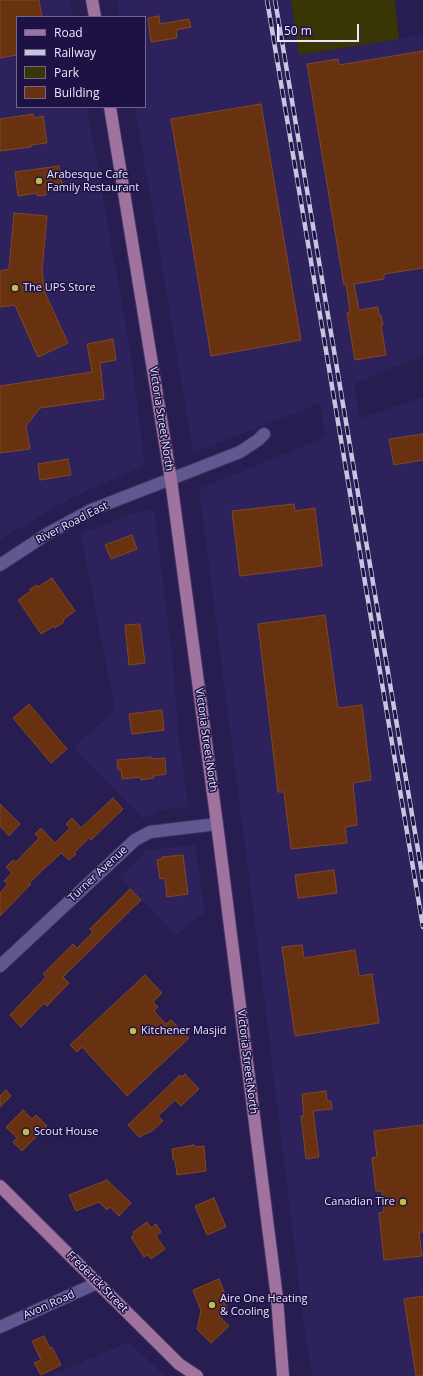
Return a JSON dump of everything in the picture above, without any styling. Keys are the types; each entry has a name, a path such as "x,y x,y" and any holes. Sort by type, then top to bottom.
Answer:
{"main road":[{"path":"92,0 95,16"},
{"name":"Victoria Street North","path":"110,108 171,480 217,824 277,1298 283,1376"},
{"name":"Frederick Street","path":"0,1186 180,1364 197,1376"}],"street":[{"name":"River Road East","path":"0,565 47,534 86,513 240,452 264,434"},
{"name":"Turner Avenue","path":"0,966 135,840 150,832 217,824"},
{"name":"Avon Road","path":"0,1327 97,1283"}],"shaded area":[{"path":"0,0 70,0 72,16 16,16 16,108 87,108 132,361 145,465 67,500 0,540"},
{"path":"117,0 291,0 300,55 423,35 423,355 354,384 360,418 423,397 423,1376 312,1376 305,1332 199,489 325,437 320,403 193,453 135,108 146,108 146,16 119,16"},
{"path":"154,509 173,663 178,730 188,806 160,811 143,819 73,747 115,711 81,534 129,515"},
{"path":"195,845 205,912 176,935 119,877 147,850"},
{"path":"129,1342 165,1376 50,1376"}],"green space":[{"path":"291,0 395,0 399,39 299,55"}],"building":[{"path":"0,0 39,0 42,16 16,16 16,55 0,58"},
{"path":"159,16 160,24 189,19 191,27 176,30 177,38 151,42 148,18"},
{"path":"423,51 423,268 384,274 384,279 354,284 359,310 378,307 383,325 381,325 386,355 355,360 347,313 350,312 346,284 344,285 307,64 338,59 339,65"},
{"path":"261,104 301,340 211,356 171,119"},
{"path":"33,114 34,118 43,116 47,143 31,145 31,147 0,151 0,119"},
{"name":"Arabesque Cafe Family Restaurant","path":"59,166 63,189 46,191 46,195 37,196 37,193 18,196 15,172"},
{"path":"14,213 47,216 42,271 45,293 68,343 38,357 15,305 0,307 0,271 9,269"},
{"path":"113,339 116,360 100,363 104,399 40,408 26,426 30,449 0,453 0,386 92,372 87,344"},
{"path":"423,434 423,460 394,465 389,439"},
{"path":"68,459 71,475 40,480 38,464"},
{"path":"294,504 295,511 315,508 322,566 240,576 232,511"},
{"path":"132,535 137,549 111,559 105,545"},
{"path":"52,578 75,611 63,620 64,622 41,634 18,600 31,591 30,589 37,585 38,587"},
{"path":"325,615 338,708 362,705 371,780 353,783 357,825 345,827 347,843 291,849 284,792 278,792 258,624"},
{"path":"140,624 145,663 129,665 125,625"},
{"path":"29,704 67,749 51,763 13,718"},
{"path":"162,710 164,730 132,734 129,714"},
{"path":"151,757 151,759 165,758 166,774 141,780 140,777 122,779 121,769 118,770 117,760"},
{"path":"113,798 123,809 91,840 89,838 69,860 61,853 29,883 31,884 0,916 0,893 8,884 4,881 12,873 6,867 13,860 16,862 39,838 35,834 41,828 55,843 70,828 66,824 72,818 81,828"},
{"path":"0,804 20,824 9,836 0,826"},
{"path":"183,855 188,894 167,897 165,878 160,879 157,860 162,859 162,857"},
{"path":"334,870 337,893 298,898 295,875"},
{"path":"130,889 141,900 63,977 69,983 47,1006 44,1003 21,1027 10,1015 46,977 43,974 73,944 77,948 93,932 90,929"},
{"path":"302,945 304,958 355,950 359,976 372,974 379,1023 295,1036 282,947"},
{"name":"Kitchener Masjid","path":"145,975 162,993 153,1002 158,1007 154,1011 166,1024 171,1020 189,1038 127,1096 82,1047 77,1052 70,1045"},
{"path":"185,1074 199,1089 181,1106 175,1100 158,1116 163,1121 152,1131 139,1137 128,1125 180,1075 182,1077"},
{"path":"6,1090 11,1096 0,1107 0,1096"},
{"path":"326,1091 327,1101 331,1101 332,1109 313,1111 319,1157 306,1159 301,1116 304,1116 302,1094"},
{"name":"Scout House","path":"23,1110 32,1119 36,1115 47,1126 22,1151 13,1142 17,1138 6,1127"},
{"name":"Canadian Tire","path":"423,1125 423,1232 419,1232 422,1256 384,1260 379,1213 384,1212 382,1191 376,1191 372,1158 377,1157 374,1131"},
{"path":"194,1145 196,1147 204,1146 206,1171 177,1175 172,1149"},
{"path":"107,1180 131,1203 119,1216 110,1207 107,1210 99,1202 76,1211 69,1195"},
{"path":"214,1198 226,1227 207,1235 195,1206"},
{"path":"147,1222 151,1228 156,1224 161,1232 156,1236 165,1249 151,1259 148,1255 144,1257 131,1237 134,1235 133,1232"},
{"name":"Aire One Heating & Cooling","path":"219,1279 226,1297 223,1298 228,1312 219,1316 229,1326 211,1343 197,1329 201,1311 193,1290"},
{"path":"423,1296 423,1376 416,1376 404,1299"},
{"path":"44,1336 50,1348 52,1347 61,1365 41,1375 34,1363 41,1360 32,1341"}],"railway":[{"path":"267,0 423,927"},
{"path":"275,0 423,880"}],"place":[{"name":"Arabesque Cafe Family Restaurant","path":"39,181"},
{"name":"The UPS Store","path":"15,288"},
{"name":"Kitchener Masjid","path":"133,1031"},
{"name":"Scout House","path":"26,1132"},
{"name":"Canadian Tire","path":"403,1202"},
{"name":"Aire One Heating & Cooling","path":"212,1305"}]}
